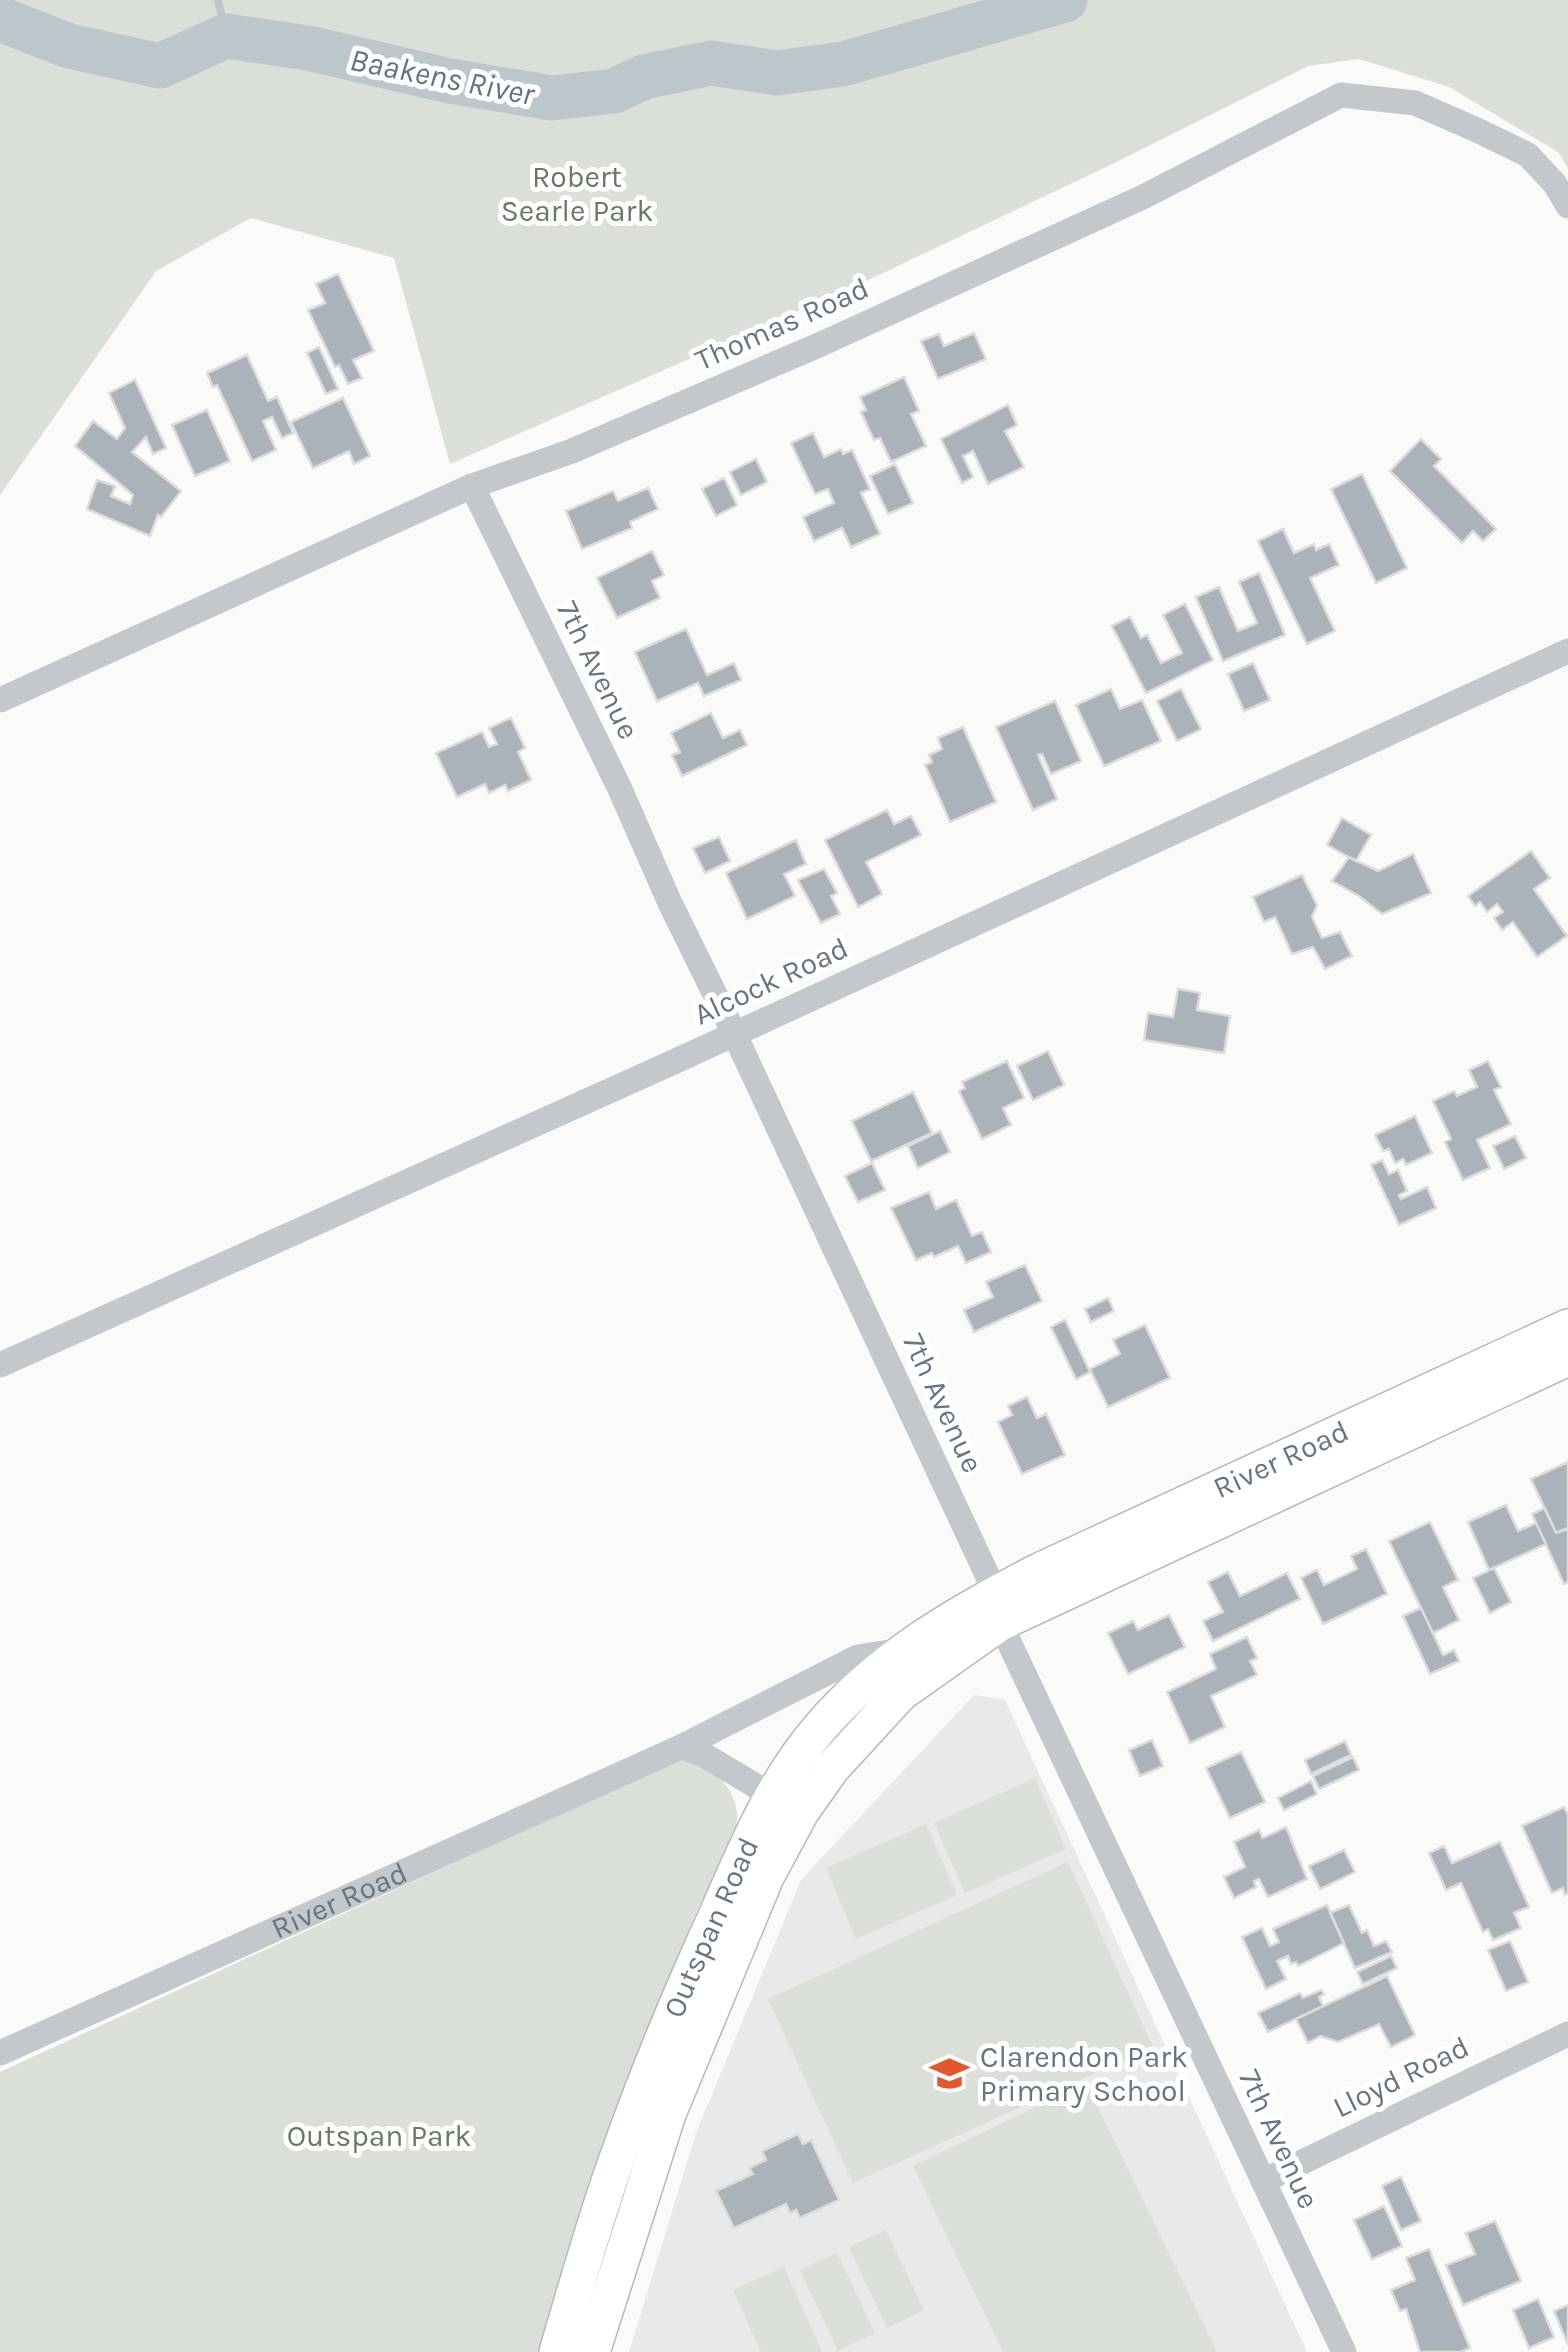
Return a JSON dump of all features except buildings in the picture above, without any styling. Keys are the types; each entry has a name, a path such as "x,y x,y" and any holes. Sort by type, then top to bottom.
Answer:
{"main road":[{"name":"River Road","path":"998,1608 1394,1422 1568,1326"},
{"name":"River Road","path":"1394,1422 1568,1358"},
{"name":"Outspan Road","path":"557,2352 613,2170 671,2016 786,1805 816,1732 855,1690 902,1650 998,1608"},
{"name":"Outspan Road","path":"592,2352 668,2114 766,1877 786,1805 832,1768 901,1694 998,1608"}],"street":[{"name":"Thomas Road","path":"0,700 472,486 572,451 819,345 1143,197 1341,95 1414,104 1477,130 1528,156 1555,184 1568,206"},
{"name":"7th Avenue","path":"472,486 734,1033 1344,2352"},
{"name":"Alcock Road","path":"0,1365 1568,652"},
{"name":"River Road","path":"0,2054 681,1747 858,1657 902,1650"},
{"path":"681,1747 704,1756 786,1805"},
{"name":"Lloyd Road","path":"1263,2181 1568,2034"}],"shaded area":[{"name":"Clarendon Park Primary School","path":"974,1695 1005,1700 1307,2352 629,2352 696,2133 801,1880"}],"green space":[{"name":"Robert Searle Park","path":"0,0 1568,0 1568,168 1558,152 1449,87 1359,59 1308,66 864,282 450,464 394,258 251,218 156,271 0,495"},
{"name":"Outspan Park","path":"675,1761 708,1769 725,1784 735,1804 736,1826 728,1851 696,1913 632,2076 540,2352 0,2352 0,2072"},
{"path":"1035,1778 1066,1849 965,1893 934,1823"},
{"path":"926,1824 957,1895 856,1939 826,1868"},
{"path":"1068,1862 1153,2047 853,2183 768,1999"},
{"path":"1086,2083 1217,2352 1003,2352 913,2166"},
{"path":"886,2230 924,2310 887,2328 849,2247"},
{"path":"837,2253 875,2333 838,2351 800,2270"},
{"path":"784,2267 822,2352 761,2352 733,2290"}],"waterway":[{"path":"218,0 226,36"},
{"name":"Baakens River","path":"0,19 69,46 160,66 226,36 308,48 450,81 552,98 614,91 644,77 711,63 777,73 843,64 1065,0"}],"place":[{"name":"Clarendon Park Primary School","path":"950,2074"}]}
